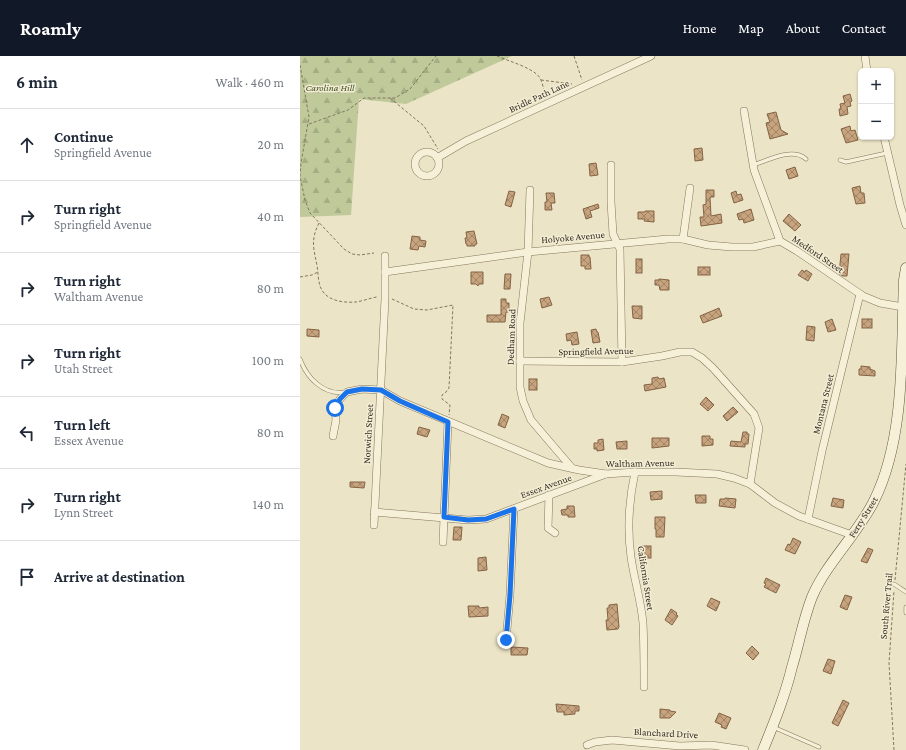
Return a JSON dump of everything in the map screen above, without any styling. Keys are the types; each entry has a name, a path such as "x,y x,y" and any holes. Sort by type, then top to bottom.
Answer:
{"main road":[{"name":"Ferry Street","path":"763,750 785,692 813,596 824,577 868,512 880,489 888,468 899,403 904,280 906,268"}],"street":[{"name":"Bridle Path Lane","path":"439,156 466,141 651,56"},
{"path":"864,56 866,68"},
{"name":"Medford Street","path":"744,111 753,166 780,241 860,294 880,303 903,307"},
{"path":"885,140 906,225"},
{"path":"611,165 613,234 620,249 622,362"},
{"path":"683,239 690,188"},
{"name":"Dedham Road","path":"530,190 528,252 520,323 520,387 526,411 537,428 572,468"},
{"name":"Holyoke Avenue","path":"385,272 528,252 618,243 683,239 708,245 753,247 780,241"},
{"path":"385,256 385,272"},
{"name":"Norwich Street","path":"374,525 385,272"},
{"name":"Montana Street","path":"808,519 822,451 860,294"},
{"name":"Springfield Avenue","path":"520,362 622,362 680,352 692,352 702,358 713,368 754,414 759,428 750,484"},
{"path":"333,436 336,420 335,408 340,399 347,392 362,389 381,390"},
{"name":"Waltham Avenue","path":"381,390 400,401 448,422 548,463 583,471 606,474 664,472 717,474 734,478 750,484 783,508 852,535"},
{"path":"443,542 448,422"},
{"path":"557,465 561,455"},
{"name":"California Street","path":"635,472 630,504 630,557 638,588 643,623 644,687"},
{"name":"Essex Avenue","path":"374,512 468,520 486,519 606,474"},
{"path":"549,495 548,528 555,533"},
{"path":"506,640 510,595 514,509"},
{"name":"Blanchard Drive","path":"587,745 595,742 612,740 674,746 711,745 745,750"}],"lane":[{"path":"840,160 846,162 888,152"},
{"path":"753,166 791,154 800,155 806,159"},
{"path":"300,359 309,374 319,385 334,393 347,392"},
{"path":"894,584 906,592"},
{"path":"906,607 906,613"},
{"path":"772,726 819,747"}],"path":[{"path":"308,124 348,110 364,98 396,98 410,89 436,56"},
{"path":"497,56 533,72 541,80 548,103"},
{"path":"541,80 585,86 574,56"},
{"path":"300,65 306,97 308,124 300,176 304,200 310,213 344,249 352,254 360,255 374,252"},
{"path":"390,98 424,126 439,156"},
{"path":"319,223 313,239 313,247 320,287 324,294 330,298 342,301 357,302 369,298 385,296 414,309 427,310 453,305 448,388 442,395 442,399 450,405 451,410 448,422"},
{"path":"300,277 312,275 318,271"},
{"name":"South River Trail","path":"894,750 889,658 894,584 906,464"}],"green space":[{"name":"Carolina Hill","path":"300,56 512,56 406,104 359,99 351,215 300,217"}],"building":[{"path":"850,94 852,101 850,102 851,106 847,107 848,114 840,116 840,104 845,103 843,96"},
{"path":"776,112 781,130 788,134 770,139 766,123 770,122 767,114"},
{"path":"850,126 851,131 855,130 858,140 846,143 841,129"},
{"path":"702,148 703,160 695,161 694,149"},
{"path":"596,163 598,175 590,176 589,164"},
{"path":"795,167 798,176 789,179 786,170"},
{"path":"860,186 861,193 864,193 865,203 856,204 852,188"},
{"path":"706,190 714,190 714,197 710,197 711,216 721,214 722,223 701,226 700,217 704,217 703,205 706,204"},
{"path":"509,191 515,192 511,207 505,205"},
{"path":"736,191 737,195 741,194 743,200 734,203 731,193"},
{"path":"546,193 554,193 555,203 551,203 552,210 545,210 545,202 547,202"},
{"path":"598,204 599,208 590,211 592,217 586,219 583,209"},
{"path":"751,209 754,220 744,223 743,219 739,220 737,214"},
{"path":"654,211 654,222 644,221 645,219 638,219 638,212"},
{"path":"789,214 801,225 795,231 783,221"},
{"path":"474,231 477,244 475,244 475,246 467,246 465,238 467,238 466,232"},
{"path":"412,236 420,237 420,240 426,241 425,247 419,246 418,250 410,249"},
{"path":"841,254 849,254 847,276 839,274"},
{"path":"581,255 589,255 591,269 585,269 585,266 581,266"},
{"path":"636,259 642,259 642,273 636,273"},
{"path":"698,267 710,267 710,275 698,275"},
{"path":"802,270 805,272 806,270 812,274 808,281 798,275"},
{"path":"471,272 483,272 483,284 479,284 478,286 476,284 471,284"},
{"path":"505,274 511,274 510,289 504,289"},
{"path":"655,280 669,280 669,290 660,290 659,285 655,285"},
{"path":"549,297 552,305 542,308 540,299"},
{"path":"501,299 506,299 506,303 509,303 509,312 506,312 505,322 487,322 487,315 501,315"},
{"path":"632,306 642,306 642,319 633,318"},
{"path":"719,308 722,316 703,323 700,316"},
{"path":"832,319 836,330 828,332 825,322"},
{"path":"862,319 872,319 872,328 862,328"},
{"path":"807,326 815,327 814,341 806,340"},
{"path":"307,329 319,330 319,337 307,336"},
{"path":"596,329 600,342 593,343 591,330"},
{"path":"577,332 579,344 572,345 571,340 567,341 566,334"},
{"path":"861,366 870,367 870,369 875,371 875,376 859,375 859,369 861,369"},
{"path":"658,377 659,379 664,378 666,387 645,391 644,385 652,384 652,378"},
{"path":"529,379 537,379 537,390 529,390"},
{"path":"706,397 714,405 708,411 700,404"},
{"path":"733,407 738,412 727,421 723,416"},
{"path":"502,414 509,417 505,428 498,425"},
{"path":"419,427 430,430 427,437 417,434"},
{"path":"743,432 747,432 747,434 749,434 748,444 745,444 745,447 730,446 731,441 741,442"},
{"path":"702,436 710,436 710,439 713,439 713,445 702,446"},
{"path":"652,438 669,438 669,446 652,448"},
{"path":"603,439 604,450 597,451 597,449 594,449 594,443 598,443 598,440"},
{"path":"627,441 627,449 617,449 616,442"},
{"path":"350,482 365,482 364,488 350,487"},
{"path":"662,491 662,499 651,500 650,492"},
{"path":"695,495 706,495 706,503 696,503"},
{"path":"833,498 844,500 843,508 831,506"},
{"path":"720,499 736,499 735,508 719,506"},
{"path":"567,506 574,506 575,517 562,515 561,510 567,509"},
{"path":"655,517 665,517 664,537 656,537"},
{"path":"454,527 462,527 461,540 453,540"},
{"path":"793,538 801,542 795,554 785,550 788,544 790,545"},
{"path":"641,546 651,546 651,558 641,558"},
{"path":"868,548 873,550 867,563 861,561"},
{"path":"486,557 487,570 478,571 478,558"},
{"path":"766,578 780,585 776,593 764,587 766,584 764,583"},
{"path":"845,595 852,597 847,610 840,607"},
{"path":"711,598 720,602 716,611 707,606"},
{"path":"617,604 619,627 618,629 607,630 607,608 609,608 609,605"},
{"path":"468,606 479,606 479,608 488,607 488,616 469,617"},
{"path":"671,609 677,613 676,614 678,616 672,625 665,620"},
{"path":"752,646 759,653 753,660 746,653"},
{"path":"511,647 528,648 527,655 511,655"},
{"path":"828,659 835,661 831,674 823,671"},
{"path":"843,700 849,703 838,726 832,723"},
{"path":"556,704 579,706 579,711 575,711 575,714 564,715 564,712 557,712"},
{"path":"660,709 676,712 670,718 660,718"},
{"path":"719,713 731,718 726,729 721,727 722,725 715,722"}],"route":[{"path":"335,408 340,399 347,392 362,389 381,390 400,401 448,422 444,517 468,520 486,519 514,509 510,595 506,640"}]}
